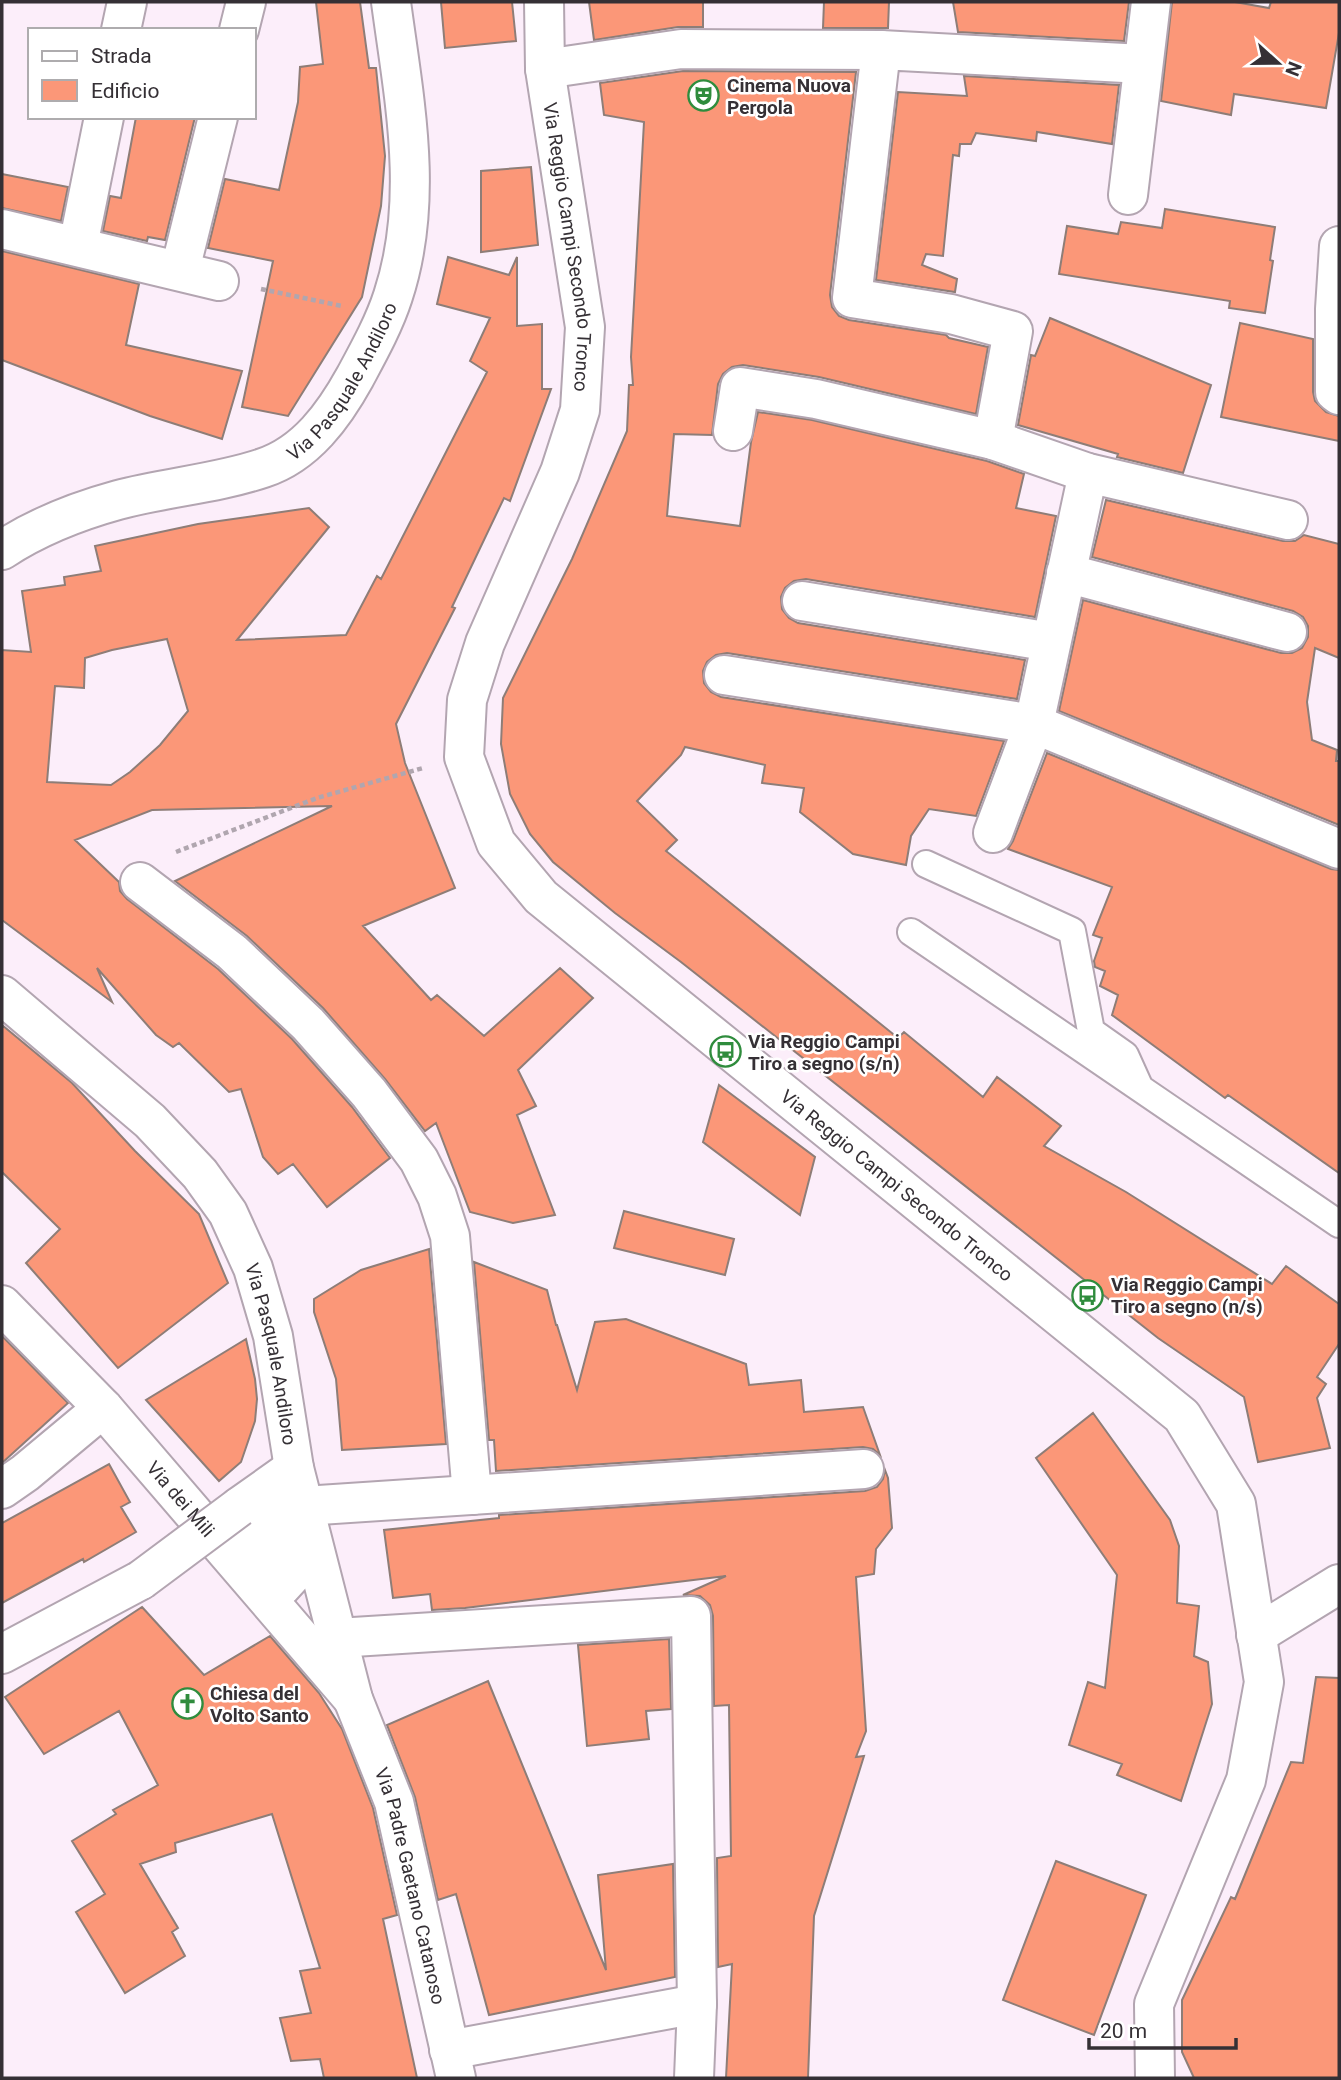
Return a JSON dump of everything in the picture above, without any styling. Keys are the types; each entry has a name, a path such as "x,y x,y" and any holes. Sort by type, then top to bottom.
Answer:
{"street":[{"path":"121,28 127,2"},
{"path":"240,28 246,2"},
{"name":"Via Pasquale Andiloro","path":"2,550 24,536 106,504 266,467 297,452 318,431 345,395 393,297 404,255 410,207 410,144 391,2"},
{"name":"Via Reggio Campi Secondo Tronco","path":"544,2 545,69 585,327 580,410 560,472 485,643 467,700 464,757 496,843 541,897 1182,1416 1236,1504 1264,1682 1246,1780 1154,2004 1155,2078"},
{"path":"1128,195 1150,2"},
{"path":"545,69 681,49 881,50 1143,64"},
{"path":"881,50 852,298 951,314 1013,331 993,440"},
{"path":"78,246 104,119"},
{"path":"180,270 218,119"},
{"path":"2,229 219,281"},
{"path":"1339,246 1335,392 1339,395"},
{"path":"733,431 740,387 816,399 993,440 1088,473 1289,520"},
{"path":"993,833 1034,724 1088,473"},
{"path":"1066,573 1287,632"},
{"path":"802,601 1051,642"},
{"path":"724,675 1034,724 1339,849"},
{"path":"141,881 232,952 308,1024 369,1093 419,1160 436,1196 450,1236 472,1495"},
{"name":"Via Pasquale Andiloro","path":"2,995 149,1121 200,1174 228,1213 253,1268 273,1336 294,1468 141,1580 2,1654"},
{"name":"Via dei Mili","path":"2,1306 103,1408 353,1699"},
{"path":"2,1489 103,1408"},
{"path":"294,1468 291,1508 337,1637 353,1699"},
{"path":"291,1508 864,1469"},
{"path":"1256,1635 1339,1584"},
{"path":"337,1637 691,1616 697,2004 695,2078"},
{"name":"Via Padre Gaetano Catanoso","path":"353,1699 394,1802 453,2064"},
{"path":"453,2064 697,2004"}],"lane":[{"path":"926,864 1072,930 1091,1031 1125,1055 1140,1088"},
{"path":"911,932 1339,1224"}],"path":[{"path":"219,281 351,308 368,352"},
{"path":"141,881 173,854 317,798 414,771"}],"building":[{"path":"316,2 360,2 369,68 376,68 385,156 381,206 362,297 288,416 242,407 273,261 208,248 225,179 279,190 298,102 300,67 323,64"},
{"path":"441,2 512,2 516,41 445,48"},
{"path":"589,2 703,2 703,27 678,27 594,40"},
{"path":"824,2 889,2 888,28 823,28"},
{"path":"953,2 1129,2 1124,41 958,32"},
{"path":"1172,2 1235,2 1269,8 1271,2 1339,2 1339,33 1326,108 1234,94 1231,115 1161,101"},
{"path":"683,71 856,72 830,295 832,307 839,316 849,320 946,335 988,347 976,414 819,377 743,365 732,367 723,374 718,384 712,435 674,434 667,516 740,526 751,442 758,412 812,420 987,461 1024,474 1016,508 1056,516 1035,617 806,579 794,581 785,588 781,597 782,609 789,618 798,623 1025,660 1017,699 727,653 716,655 707,662 703,671 704,683 711,692 721,697 1004,741 976,816 929,809 911,836 906,865 853,854 800,812 804,788 762,783 765,765 685,747 681,755 637,801 677,840 666,851 898,1038 904,1032 983,1097 997,1077 1061,1126 1044,1146 1126,1192 1272,1284 1286,1266 1339,1304 1339,1344 1317,1377 1326,1384 1317,1398 1330,1448 1258,1462 1244,1397 1158,1338 615,913 553,862 530,834 510,794 501,744 503,698 572,559 627,431 629,385 633,385 631,357 644,122 604,115 600,83"},
{"path":"964,76 1119,85 1112,144 1037,132 1036,141 976,133 971,144 960,144 959,156 953,155 943,256 926,254 922,265 957,279 955,292 876,280 898,92 967,96"},
{"path":"136,119 195,119 165,240 148,237 147,241 103,231 110,196 121,198"},
{"path":"531,167 538,245 481,252 481,171"},
{"path":"2,174 68,187 61,221 2,208"},
{"path":"1165,209 1275,227 1265,313 1229,308 1230,301 1059,274 1067,226 1118,234 1121,222 1162,228"},
{"path":"2,251 139,284 126,345 242,371 222,439 150,416 2,360"},
{"path":"448,257 509,275 517,257 517,326 542,324 542,389 551,389 510,501 504,498 452,607 455,608 396,724 405,763 455,888 363,926 431,1000 437,995 484,1036 560,968 593,998 518,1070 536,1106 517,1115 555,1215 513,1223 470,1212 436,1123 425,1131 385,1079 323,1008 247,936 175,881 332,806 152,810 75,840 119,882 120,891 127,899 218,969 292,1039 352,1107 390,1158 327,1207 293,1164 278,1174 263,1157 241,1089 229,1092 179,1043 173,1047 156,1035 97,968 112,1002 2,920 2,650 31,652 22,591 65,585 64,577 101,571 95,546 198,524 309,508 329,527 237,640 346,635 377,576 381,579 487,372 470,361 490,318 437,304","holes":["167,639 188,711 160,745 111,785 47,782 55,686 84,688 85,658"]},
{"path":"1050,318 1211,385 1183,473 1117,457 1118,454 1018,425 1031,355 1035,356"},
{"path":"1240,323 1313,339 1315,401 1326,412 1339,416 1339,441 1221,417"},
{"path":"1106,500 1283,541 1295,541 1304,535 1339,544 1339,658 1315,648 1307,702 1312,740 1337,750 1339,825 1059,711 1083,600 1281,653 1292,653 1302,648 1308,637 1308,626 1303,617 1293,611 1092,557"},
{"path":"1047,753 1339,870 1339,1173 1228,1095 1225,1098 1112,1015 1118,995 1100,986 1105,971 1095,967 1094,961 1102,938 1093,935 1112,887 1008,849"},
{"path":"2,1025 72,1083 199,1214 228,1283 118,1368 26,1263 60,1229 2,1172"},
{"path":"719,1085 815,1157 800,1215 703,1142"},
{"path":"624,1211 734,1239 725,1275 614,1248"},
{"path":"429,1249 446,1444 342,1450 336,1379 314,1312 314,1299 361,1270"},
{"path":"474,1262 547,1290 577,1390 595,1322 626,1319 746,1364 749,1385 801,1380 804,1412 863,1407 880,1455 873,1449 863,1447 496,1471 494,1440 489,1440"},
{"path":"2,1336 68,1403 2,1463"},
{"path":"246,1339 255,1379 255,1421 241,1462 219,1481 146,1400"},
{"path":"1093,1413 1170,1520 1179,1546 1177,1603 1199,1606 1194,1656 1208,1662 1212,1704 1181,1801 1117,1775 1122,1764 1069,1745 1088,1682 1105,1688 1117,1575 1036,1458"},
{"path":"109,1464 130,1502 121,1507 136,1532 84,1562 83,1559 2,1603 2,1523"},
{"path":"885,1470 892,1528 876,1549 874,1574 856,1577 866,1731 856,1757 864,1756 814,1916 808,2078 726,2078 732,1964 718,1967 717,1858 731,1856 729,1705 714,1706 713,1616 710,1605 700,1596 683,1595 726,1576 432,1610 430,1594 393,1598 384,1530 499,1518 499,1515 865,1491 877,1487"},
{"path":"142,1607 204,1675 270,1636 319,1693 342,1729 373,1808 397,1915 383,1919 417,2078 324,2078 320,2059 291,2061 280,2018 311,2013 300,1971 320,1968 272,1814 175,1843 176,1852 140,1864 178,1928 172,1932 185,1956 125,1993 76,1912 105,1894 72,1841 116,1814 113,1810 158,1785 119,1711 44,1754 5,1697"},
{"path":"669,1639 671,1709 646,1711 649,1739 587,1746 578,1645"},
{"path":"1316,1677 1339,1678 1339,2078 1194,2078 1182,2052 1182,2000 1231,1897 1235,1899 1291,1762 1303,1763"},
{"path":"488,1681 606,1970 598,1875 673,1864 675,1977 489,2015 456,1894 438,1900 415,1797 387,1725"},
{"path":"1056,1861 1146,1895 1094,2035 1003,2000"}],"place":[{"name":"Cinema Nuova Pergola","path":"704,96"},
{"name":"Via Reggio Campi Tiro a segno (s/n)","path":"725,1052"},
{"name":"Via Reggio Campi Tiro a segno (n/s)","path":"1088,1295"},
{"name":"Chiesa del Volto Santo","path":"187,1704"}]}
